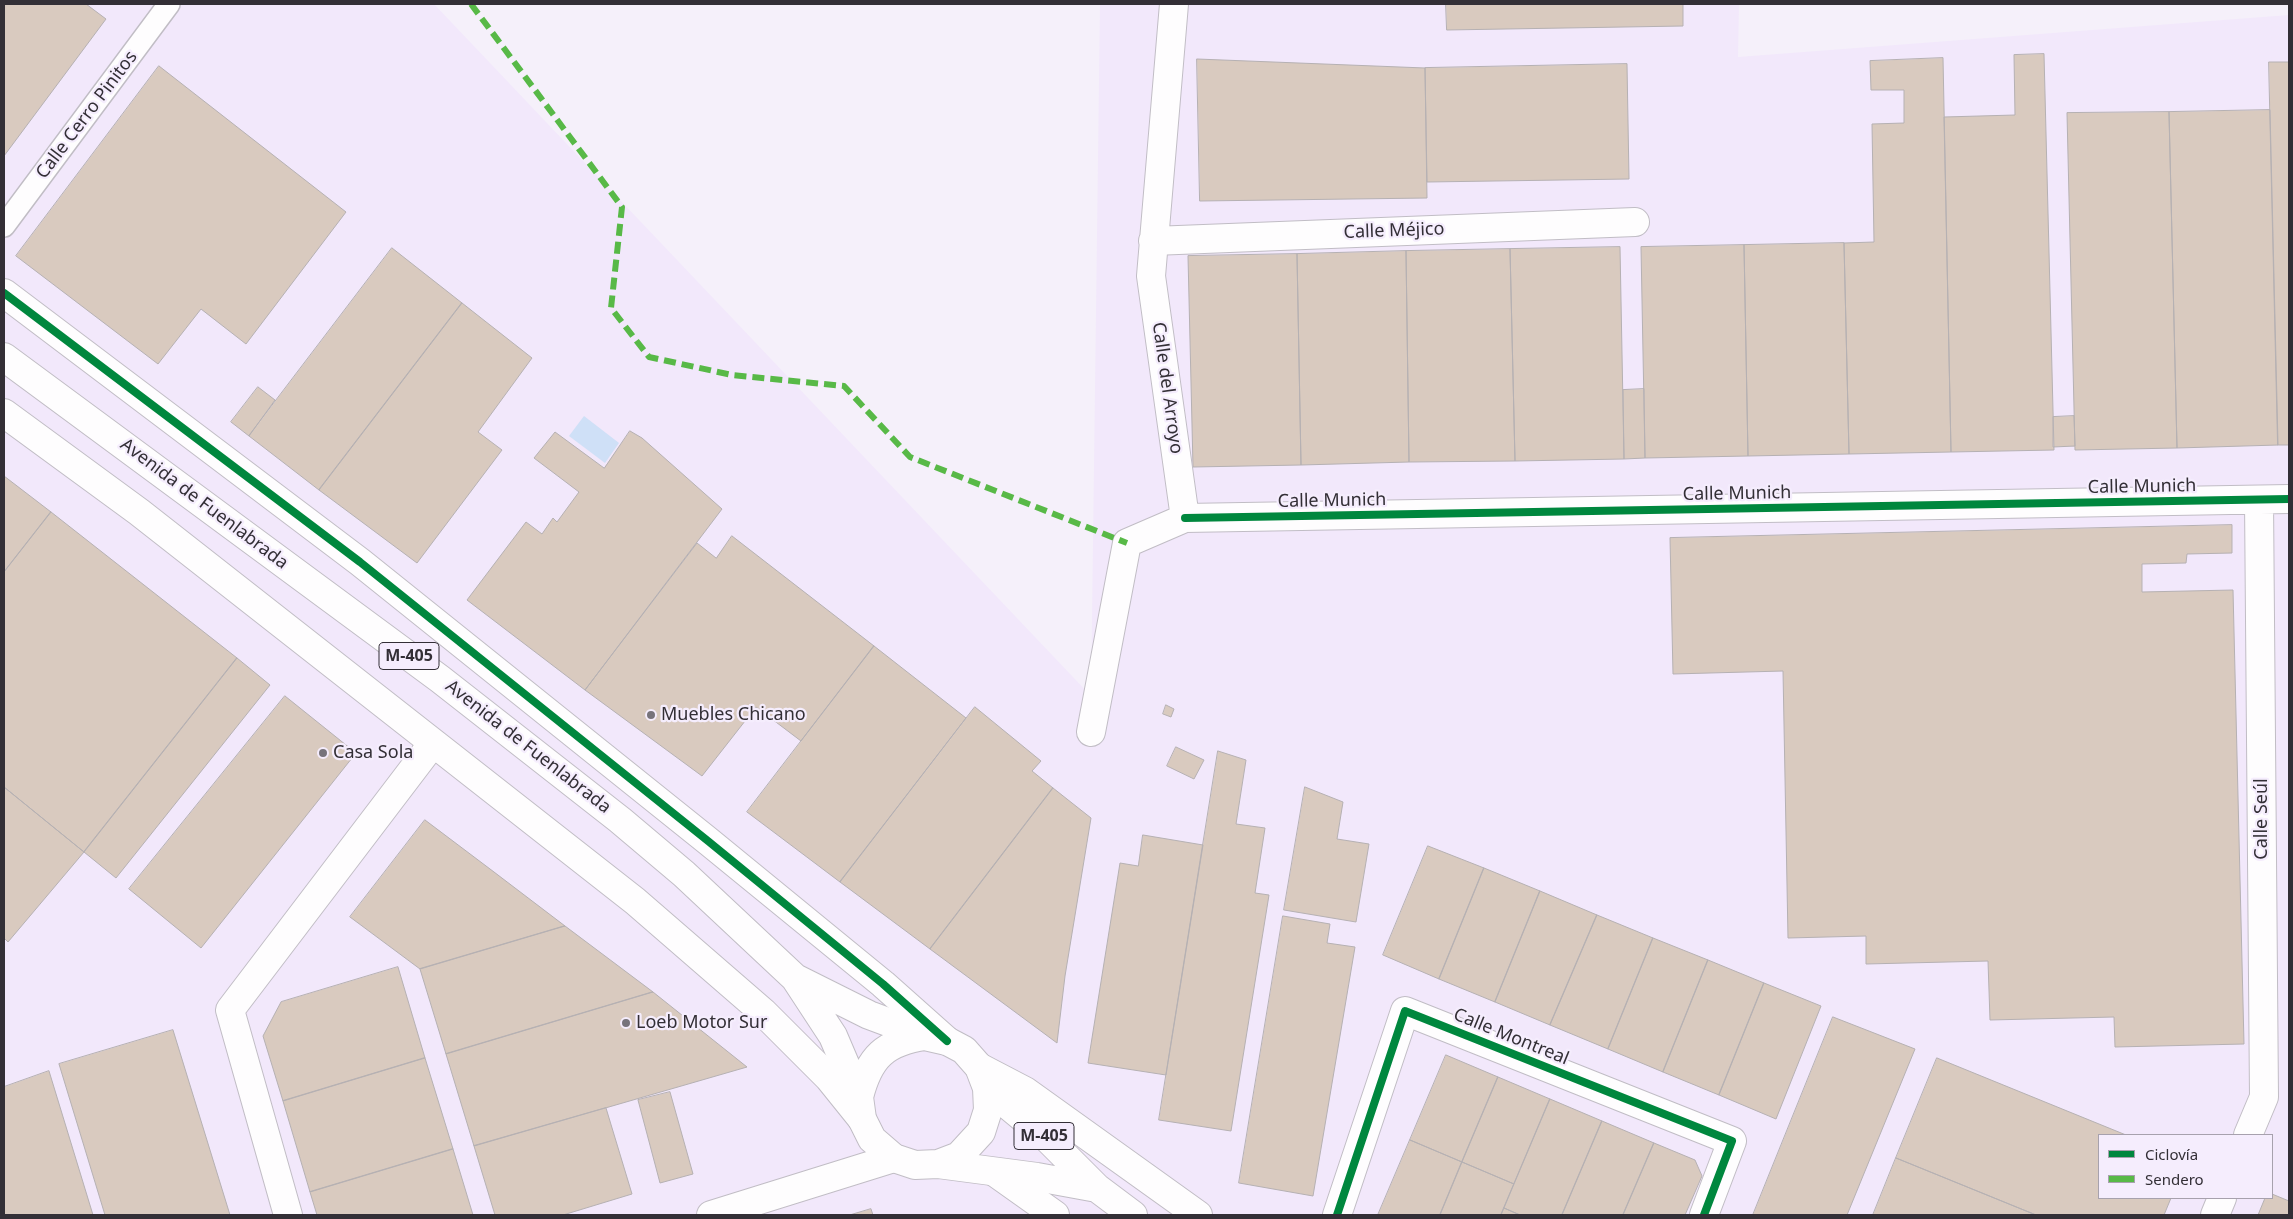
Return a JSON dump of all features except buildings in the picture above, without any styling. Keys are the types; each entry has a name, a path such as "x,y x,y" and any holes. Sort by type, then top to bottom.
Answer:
{"street":[{"name":"Calle del Arroyo","path":"1174,4 1151,276 1185,518"},
{"name":"Calle Méjico","path":"1153,240 1634,222"},
{"path":"4,293 360,562 701,835 883,984 936,1038"},
{"name":"Avenida de Fuenlabrada","path":"4,357 440,679 620,820 684,874 794,978"},
{"path":"4,414 139,512 634,901 763,1012 861,1108"},
{"name":"Calle Munich","path":"1185,518 2289,499"},
{"name":"Calle Seúl","path":"2248,1134 2264,1097 2259,500"},
{"path":"1091,732 1127,543 1185,518"},
{"path":"288,1215 230,1010 433,743"},
{"name":"M-405","path":"794,978 868,1015 936,1038 964,1050 983,1077 1097,1188 1133,1215"},
{"name":"M-405","path":"794,978 833,1036 872,1139 894,1158 915,1165 938,1164 1037,1177 1097,1188"},
{"name":"Calle Montreal","path":"1337,1215 1405,1011 1732,1141 1704,1215"},
{"path":"861,1108 865,1075 884,1050 904,1040 936,1038"},
{"path":"983,1077 1025,1091 1198,1215"},
{"name":"M-405","path":"938,1164 959,1156 981,1132 988,1110 983,1077"},
{"path":"711,1215 894,1158"},
{"path":"996,1173 1055,1215"},
{"path":"2215,1215 2222,1199"}],"lane":[{"name":"Calle Cerro Pinitos","path":"4,226 169,4"}],"shaded area":[{"path":"4,4 434,4 1091,696 1100,4 1739,4 1738,57 2289,15 2289,1215 4,1215"}],"water":[{"path":"584,416 619,443 605,463 569,436"}],"marked path":[{"path":"471,4 622,207 611,308 649,357 732,375 844,386 910,457 1127,543"}],"cycle path":[{"path":"4,293 360,562 708,841 883,984 947,1041"},
{"path":"1185,518 2289,499"},
{"path":"1337,1215 1405,1011 1732,1141 1704,1215"}],"place":[{"name":"Muebles Chicano","path":"651,715"},
{"name":"Casa Sola","path":"323,753"},
{"name":"Loeb Motor Sur","path":"626,1023"}]}
